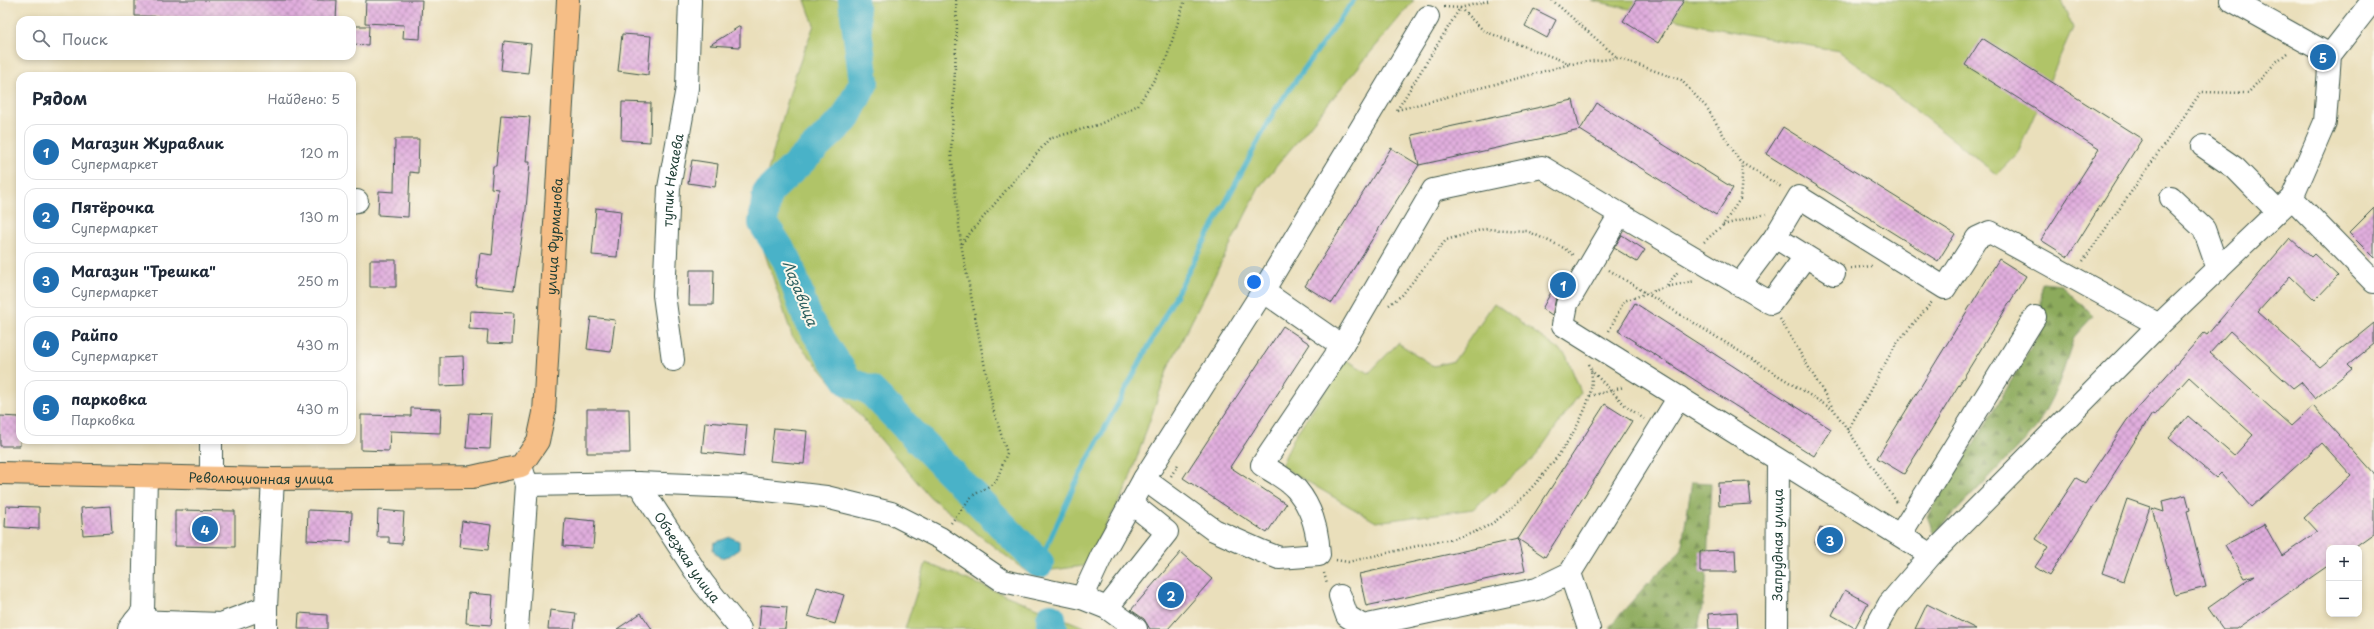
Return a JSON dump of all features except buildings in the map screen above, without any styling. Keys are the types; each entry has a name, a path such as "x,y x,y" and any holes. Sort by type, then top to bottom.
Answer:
{"main road":[{"name":"улица Фурманова","path":"524,476 538,442 544,413 568,0"},
{"name":"Революционная улица","path":"0,473 273,479 524,476"}],"street":[{"name":"тупик Нехаева","path":"673,360 664,295 669,188 687,88 690,0"},
{"path":"2231,0 2302,42 2330,55"},
{"path":"1875,629 1889,604 1932,555 2159,325 2284,204 2325,122 2330,55 2374,0"},
{"path":"1082,598 1102,555 1144,479 1263,291 1428,17"},
{"path":"2203,146 2284,204 2374,282"},
{"path":"1144,479 1214,530 1234,539 1280,558 1319,555 1318,537 1308,506 1297,489 1262,465 1342,346 1433,190 1542,167 1770,304 1805,257"},
{"path":"2171,198 2204,229 2218,269"},
{"path":"1731,281 1775,237 1796,203 1945,288 1977,238 1990,232 2159,325"},
{"path":"1620,214 1566,304 1563,325 1778,461 1904,528 1932,555"},
{"path":"1775,237 1834,274"},
{"path":"1263,291 1342,346"},
{"path":"1904,528 2035,316"},
{"path":"1340,596 1347,616 1363,626 1537,589 1570,573 1679,397"},
{"path":"211,444 211,478"},
{"name":"Запрудная улица","path":"1778,461 1778,629"},
{"path":"517,629 524,476 741,487 826,497 891,513 940,538 1003,580 1082,598 1107,608 1136,629"},
{"path":"132,625 143,611 146,477"},
{"path":"266,629 273,479"},
{"name":"Объезжая улица","path":"638,482 703,583 740,629"},
{"path":"1107,608 1167,532 1131,503"},
{"path":"1570,573 1589,629"},
{"path":"132,625 221,624 266,607"}],"path":[{"path":"940,538 972,496 996,482 1007,453 993,409 961,244 951,152 957,27 956,0"},
{"path":"961,244 1049,138 1100,124 1138,105 1165,63 1185,0"},
{"path":"1428,17 1441,7 1460,8 1491,0"},
{"path":"1552,0 1618,58 1681,80 1707,108 1743,164 1796,203"},
{"path":"1460,8 1484,31 1571,64"},
{"path":"2082,263 2201,92 2248,94 2275,63 2302,42"},
{"path":"1397,110 1571,64 1618,58"},
{"path":"1690,257 1723,225 1740,199 1743,164"},
{"path":"1723,225 1796,203"},
{"path":"1384,310 1402,295 1446,240 1484,229 1527,231 1564,248 1591,264 1648,292 1834,410"},
{"path":"1834,274 1851,268 1874,266"},
{"path":"1609,354 1609,328 1624,301 1648,292 1731,281"},
{"path":"1848,430 1896,344 1945,288"},
{"path":"1770,304 1834,410 1848,430 1904,528"},
{"path":"1319,555 1330,560 1348,562 1470,534 1493,522 1515,504 1560,452 1578,426 1590,396 1591,370 1578,334"},
{"path":"1591,370 1625,405 1650,424 1656,435"},
{"path":"1590,396 1631,385 1643,375"},
{"path":"1319,555 1327,584 1340,596"}],"green space":[{"path":"805,0 1414,0 1260,186 1168,368 1126,489 1084,566 1028,573 930,497 792,336 754,220 794,78 814,25"},
{"path":"1591,0 2061,0 2073,28 2017,154 1997,174 1839,51 1703,26"},
{"path":"2042,283 2062,285 2093,316 2074,337 2058,386 2035,430 1934,534 1927,516 1977,439 2044,325 2041,306"},
{"path":"1494,303 1566,355 1581,392 1534,458 1473,509 1376,522 1281,466 1294,437 1346,360 1369,373 1398,343 1434,366 1454,361"},
{"path":"1692,482 1711,483 1706,584 1698,629 1610,629 1610,626 1648,583 1681,551"},
{"path":"926,563 1089,629 905,629"}],"water":[{"path":"730,537 739,541 739,549 729,556 720,558 713,550 714,543"}],"waterway":[{"name":"Лазавица","path":"853,0 864,82 845,119 767,193 763,223 787,260 808,320 849,382 870,390 1039,563"},
{"path":"1039,563 1076,482 1276,108 1354,0"},
{"name":"Лазавица","path":"1051,618 1053,629"}],"place":[{"name":"парковка","path":"2323,57"},
{"name":"Магазин Журавлик","path":"1563,285"},
{"name":"Райпо","path":"205,529"},
{"name":"Магазин \"Трешка\"","path":"1830,540"},
{"name":"Пятёрочка","path":"1171,595"}]}
